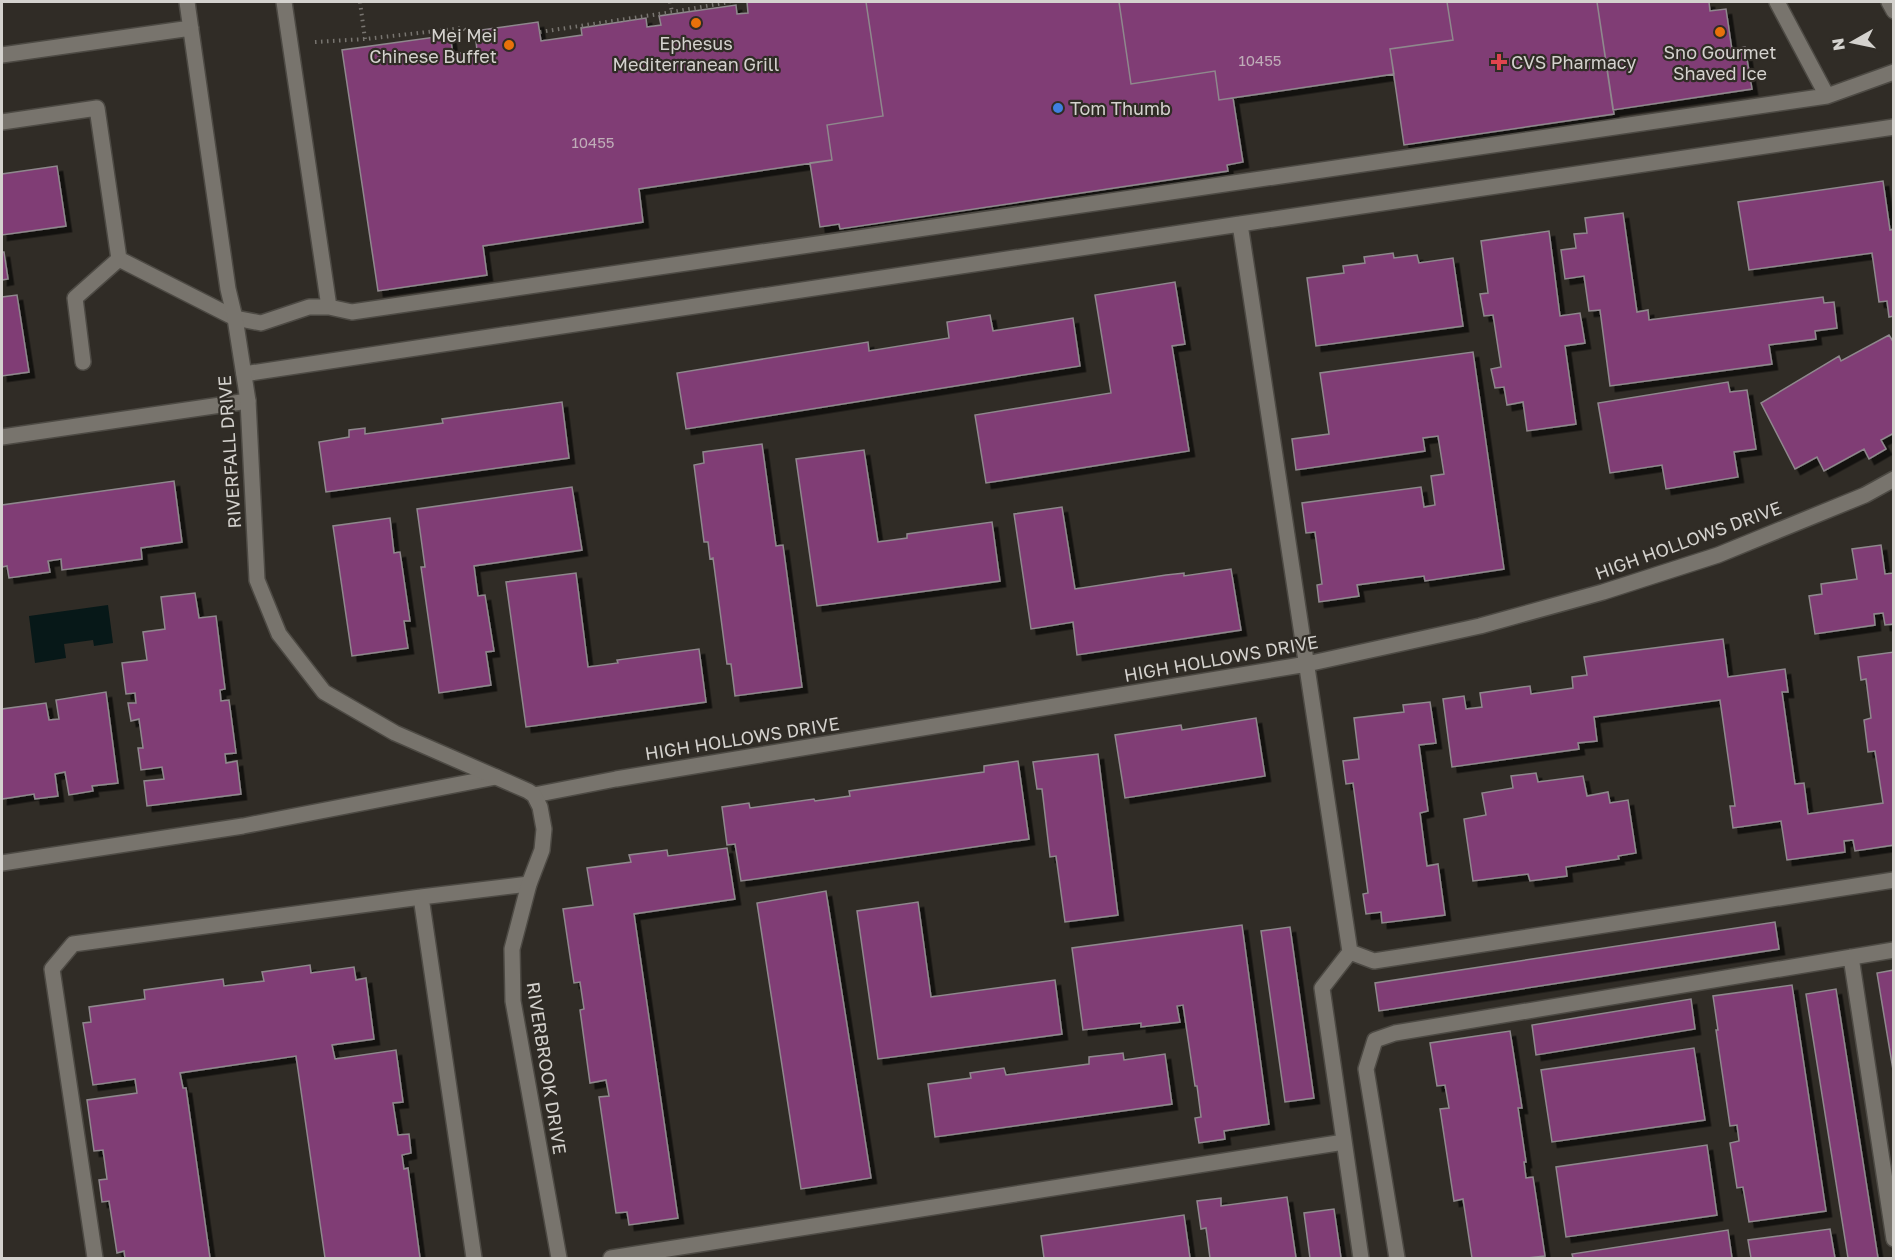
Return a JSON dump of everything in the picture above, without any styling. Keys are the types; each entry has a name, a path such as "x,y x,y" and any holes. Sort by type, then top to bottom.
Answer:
{"street":[{"name":"RIVERFALL DRIVE","path":"191,2 191,28 228,289 248,401 257,580 279,634 324,692 395,733 496,777"},
{"path":"284,2 329,307"},
{"path":"1777,2 1827,96"},
{"path":"1889,2 1893,11"},
{"path":"2,55 191,28"},
{"path":"119,259 235,318 261,323 309,307 329,307 352,312 1827,96 1893,72"},
{"path":"2,122 97,108 119,259"},
{"path":"243,374 1893,126"},
{"path":"1240,224 1350,952 1322,988 1361,1258"},
{"path":"83,362 75,298 119,259"},
{"path":"2,437 248,401"},
{"name":"HIGH HOLLOWS DRIVE","path":"534,795 639,775 1307,664 1480,626 1604,592 1718,555 1865,495 1893,479"},
{"path":"2,863 243,826 496,777 534,795 540,807 544,829 542,850 529,884 73,944 52,969 95,1258"},
{"path":"1350,952 1374,961 1893,880"},
{"name":"RIVERBROOK DRIVE","path":"529,884 512,949 513,1001 559,1258"},
{"path":"421,897 474,1258"},
{"path":"1397,1258 1366,1069 1376,1040 1395,1033 1893,950"},
{"path":"1851,957 1893,1239"},
{"path":"611,1258 1344,1142"}],"path":[{"path":"360,2 365,39"},
{"path":"670,2 672,12"},
{"path":"540,32 730,2"},
{"path":"312,42 365,39 462,28 477,41"}],"shaded area":[{"path":"108,605 113,643 94,646 93,640 64,644 66,658 35,663 29,616"}],"building":[{"path":"747,2 866,2 883,116 827,125 832,160 639,189 643,222 483,246 487,275 378,291 342,50 450,35 453,54 477,51 475,31 538,22 541,41 582,35 581,28 646,18 647,27 661,25 659,16 736,5 737,14 748,13"},
{"name":"Tom Thumb","path":"866,2 1119,2 1131,84 1215,71 1219,100 1233,98 1243,162 1227,165 1228,171 840,229 839,224 820,227 810,163 832,160 827,125 883,116"},
{"path":"1119,2 1447,2 1453,40 1390,49 1394,74 1219,100 1215,71 1131,84"},
{"name":"CVS Pharmacy","path":"1447,2 1597,2 1614,114 1404,145 1390,49 1453,40"},
{"path":"1597,2 1709,2 1710,11 1726,9 1732,50 1745,47 1752,89 1613,110"},
{"path":"57,166 66,226 2,235 2,174"},
{"path":"1883,181 1890,230 1894,229 1894,316 1889,317 1887,301 1879,302 1872,253 1749,270 1738,202"},
{"path":"1623,213 1637,312 1648,310 1649,320 1823,297 1824,303 1834,302 1837,328 1815,331 1816,339 1769,345 1772,364 1610,386 1600,310 1589,311 1584,276 1565,279 1561,250 1576,248 1574,234 1587,233 1585,218"},
{"path":"1549,231 1560,316 1580,313 1585,343 1565,346 1576,424 1527,431 1523,402 1507,405 1504,387 1495,388 1491,369 1501,367 1493,315 1484,316 1480,294 1488,293 1481,241"},
{"path":"2,252 4,252 8,279 2,280"},
{"path":"1393,253 1394,258 1417,255 1419,263 1453,258 1463,326 1316,346 1307,278 1344,273 1343,266 1365,263 1364,257"},
{"path":"1175,282 1185,344 1172,346 1189,451 986,483 975,415 1111,393 1095,295"},
{"path":"17,295 29,372 2,376 2,297"},
{"path":"990,315 993,331 1073,318 1080,366 686,429 677,373 868,342 869,351 949,338 947,322"},
{"path":"1889,335 1894,343 1894,433 1881,440 1886,449 1869,459 1864,449 1824,471 1817,457 1795,469 1761,403 1839,356 1841,361"},
{"path":"1473,352 1504,569 1425,581 1424,576 1357,585 1359,596 1319,602 1317,585 1322,584 1315,532 1306,533 1302,503 1421,487 1424,507 1435,505 1431,476 1444,474 1438,436 1423,438 1425,451 1296,470 1292,439 1329,434 1320,373"},
{"path":"1728,382 1730,392 1747,390 1756,449 1734,452 1738,477 1666,489 1662,465 1610,473 1598,403"},
{"path":"562,402 569,458 326,492 319,442 349,437 349,430 365,428 365,434 443,423 442,419"},
{"path":"762,444 776,546 783,545 802,687 735,696 731,664 727,664 713,558 710,559 708,542 704,542 694,465 704,463 703,452"},
{"path":"864,450 878,542 907,538 907,534 992,522 1000,581 817,606 796,459"},
{"path":"174,481 182,542 141,548 142,559 62,570 61,559 48,561 50,572 9,578 7,566 2,567 2,505"},
{"path":"572,487 582,550 474,566 478,596 485,595 494,651 486,652 491,685 439,693 421,567 425,567 417,509"},
{"path":"1062,507 1075,589 1166,575 1184,573 1184,576 1231,569 1241,630 1077,655 1073,622 1031,629 1014,514"},
{"path":"390,518 394,553 400,552 410,621 404,621 408,648 352,656 333,526"},
{"path":"1881,545 1885,574 1894,573 1894,624 1885,625 1883,613 1874,614 1875,625 1815,634 1809,596 1822,594 1821,584 1857,579 1852,549"},
{"path":"576,573 588,667 618,663 617,660 699,649 706,702 526,727 506,582"},
{"path":"195,593 199,618 216,616 225,689 220,690 221,701 229,700 236,753 225,754 226,763 237,761 241,794 147,806 144,781 164,779 162,767 141,770 138,748 143,748 139,719 131,721 128,703 136,703 135,693 126,694 122,663 147,660 143,632 165,629 161,597"},
{"path":"1723,639 1728,677 1785,669 1788,692 1782,692 1795,784 1804,783 1808,814 1883,803 1875,751 1868,752 1864,720 1871,718 1866,679 1861,680 1858,657 1894,652 1894,845 1855,851 1853,840 1844,841 1845,852 1787,860 1781,821 1733,828 1730,806 1735,806 1720,700 1594,717 1597,741 1578,743 1579,749 1452,767 1443,699 1464,696 1466,709 1482,707 1480,693 1530,686 1531,694 1573,688 1572,677 1587,675 1584,657"},
{"path":"106,692 118,783 92,786 93,791 69,795 65,772 55,774 58,796 35,799 34,794 2,799 2,709 46,703 49,720 59,719 56,700"},
{"path":"1430,702 1436,743 1419,745 1428,811 1420,813 1427,866 1438,864 1445,915 1382,923 1381,912 1366,914 1363,894 1368,893 1353,783 1346,784 1343,761 1359,759 1354,718 1404,712 1403,705"},
{"path":"1256,718 1265,776 1125,798 1115,735 1181,725 1182,730"},
{"path":"1098,754 1118,915 1065,922 1056,856 1050,857 1042,789 1037,789 1033,762"},
{"path":"1018,761 1029,839 741,881 735,844 727,845 722,807 749,803 750,808 850,796 849,791 984,772 984,766"},
{"path":"1536,773 1538,782 1583,776 1587,796 1608,792 1610,803 1628,800 1636,853 1618,856 1619,859 1566,867 1567,876 1530,881 1528,874 1473,881 1464,819 1486,815 1482,793 1513,788 1511,776"},
{"path":"727,848 735,899 634,914 678,1218 629,1225 627,1212 616,1213 599,1097 609,1096 606,1080 590,1083 580,1010 584,1009 580,982 574,983 563,909 593,905 587,868 631,862 629,855 667,850 668,856"},
{"path":"826,891 871,1178 801,1189 757,903"},
{"path":"918,902 931,997 1055,980 1062,1034 878,1059 857,911"},
{"path":"1775,922 1779,949 1379,1011 1375,983"},
{"path":"1242,925 1269,1124 1224,1131 1225,1139 1199,1143 1195,1118 1201,1117 1183,1005 1177,1006 1180,1022 1141,1027 1141,1023 1083,1030 1072,948"},
{"path":"1290,927 1314,1098 1285,1102 1261,931"},
{"path":"310,965 311,973 354,967 356,980 366,978 374,1039 332,1045 335,1059 396,1050 403,1102 393,1103 398,1135 409,1134 411,1153 402,1155 404,1169 408,1168 420,1258 325,1258 296,1056 180,1073 183,1088 186,1088 210,1258 125,1258 124,1251 117,1253 109,1201 102,1202 99,1180 107,1179 103,1150 94,1151 87,1100 137,1093 135,1079 93,1085 83,1023 91,1022 89,1007 145,999 144,990 223,979 224,986 264,981 262,972"},
{"path":"1894,970 1894,1076 1877,973"},
{"path":"1792,985 1826,1211 1749,1222 1743,1187 1737,1188 1730,1143 1739,1141 1737,1125 1730,1126 1713,996"},
{"path":"1836,989 1878,1258 1848,1258 1806,994"},
{"path":"1691,999 1695,1029 1536,1055 1532,1025"},
{"path":"1510,1031 1522,1108 1518,1108 1526,1162 1524,1162 1526,1178 1533,1177 1545,1256 1472,1258 1463,1199 1454,1201 1440,1109 1449,1108 1445,1085 1437,1086 1430,1043"},
{"path":"1694,1048 1705,1120 1552,1142 1541,1070"},
{"path":"1123,1053 1124,1060 1165,1054 1172,1104 935,1137 928,1084 971,1078 970,1073 1004,1068 1006,1075 1089,1064 1089,1057"},
{"path":"1707,1145 1717,1215 1566,1237 1556,1167"},
{"path":"1287,1197 1296,1258 1210,1258 1206,1228 1201,1229 1197,1201 1221,1198 1221,1206"},
{"path":"1334,1209 1341,1258 1310,1258 1304,1213"},
{"path":"1184,1215 1190,1258 1044,1258 1041,1236"},
{"path":"1830,1229 1835,1258 1751,1258 1748,1240"},
{"path":"1728,1230 1732,1258 1573,1258 1572,1254"}],"place":[{"name":"Ephesus Mediterranean Grill","path":"696,23"},
{"name":"Sno Gourmet Shaved Ice","path":"1720,32"},
{"name":"Mei Mei Chinese Buffet","path":"509,45"},
{"name":"CVS Pharmacy","path":"1499,62"},
{"name":"Tom Thumb","path":"1058,108"}]}
